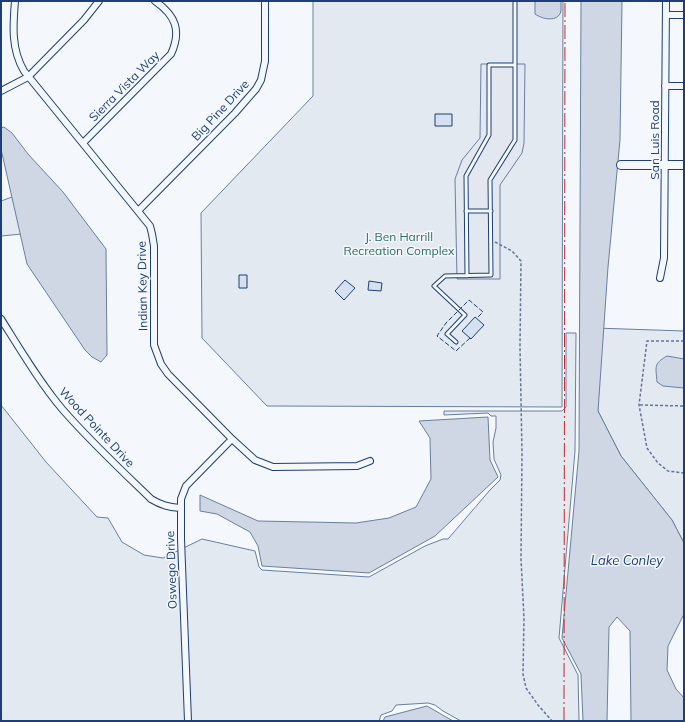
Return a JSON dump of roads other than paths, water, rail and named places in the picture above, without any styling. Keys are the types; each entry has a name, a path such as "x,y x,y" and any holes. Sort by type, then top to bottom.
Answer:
{"street":[{"name":"Indian Key Drive","path":"15,1 14,40 15,53 19,63 28,77 150,226 154,246 154,336 156,354 168,374 232,439 255,460 273,467 357,466 370,461"},
{"path":"1,91 28,77 84,20 99,1"},
{"name":"Sierra Vista Way","path":"83,144 171,54 176,38 174,22 166,9 155,1"},
{"name":"Big Pine Drive","path":"138,211 235,113 256,89 261,80 265,61 266,1"},
{"name":"San Luis Road","path":"660,278 664,258 666,1"},
{"path":"666,15 684,15"},
{"path":"665,86 684,86"},
{"path":"621,165 684,165"},
{"name":"Wood Pointe Drive","path":"1,319 53,397 85,434 151,499 166,507 180,508"},
{"name":"Oswego Drive","path":"188,721 180,508 182,492 186,486 232,439"}],"lane":[{"path":"456,342 447,334 465,315 434,286 445,276 491,275 490,180 515,140 515,1"},
{"path":"466,276 466,176 489,135 489,65 515,65"},
{"path":"466,211 490,211"}],"water":[{"path":"535,1 561,1 561,11 557,17 553,19 538,16 535,14"},
{"name":"Lake Conley","path":"581,1 622,1 620,140 608,267 598,411 621,456 672,520 684,543 684,614 668,646 667,670 676,689 684,698 684,721 631,721 630,631 617,617 609,627 607,721 583,721 581,674 562,638 579,451"},
{"path":"4,127 12,133 28,154 63,192 106,249 107,355 101,362 92,357 85,350 27,264 1,149 1,128"},
{"path":"667,356 684,359 684,388 663,386 657,382 656,366 659,361"},
{"path":"488,417 490,460 498,477 435,536 369,573 262,566 258,546 250,532 217,514 200,511 200,495 258,521 356,523 389,518 416,507 431,479 430,438 419,421"},
{"path":"427,706 453,721 383,721 385,717"}],"park label":[{"name":"J. Ben Harrill Recreation Complex","path":"399,243"}]}
